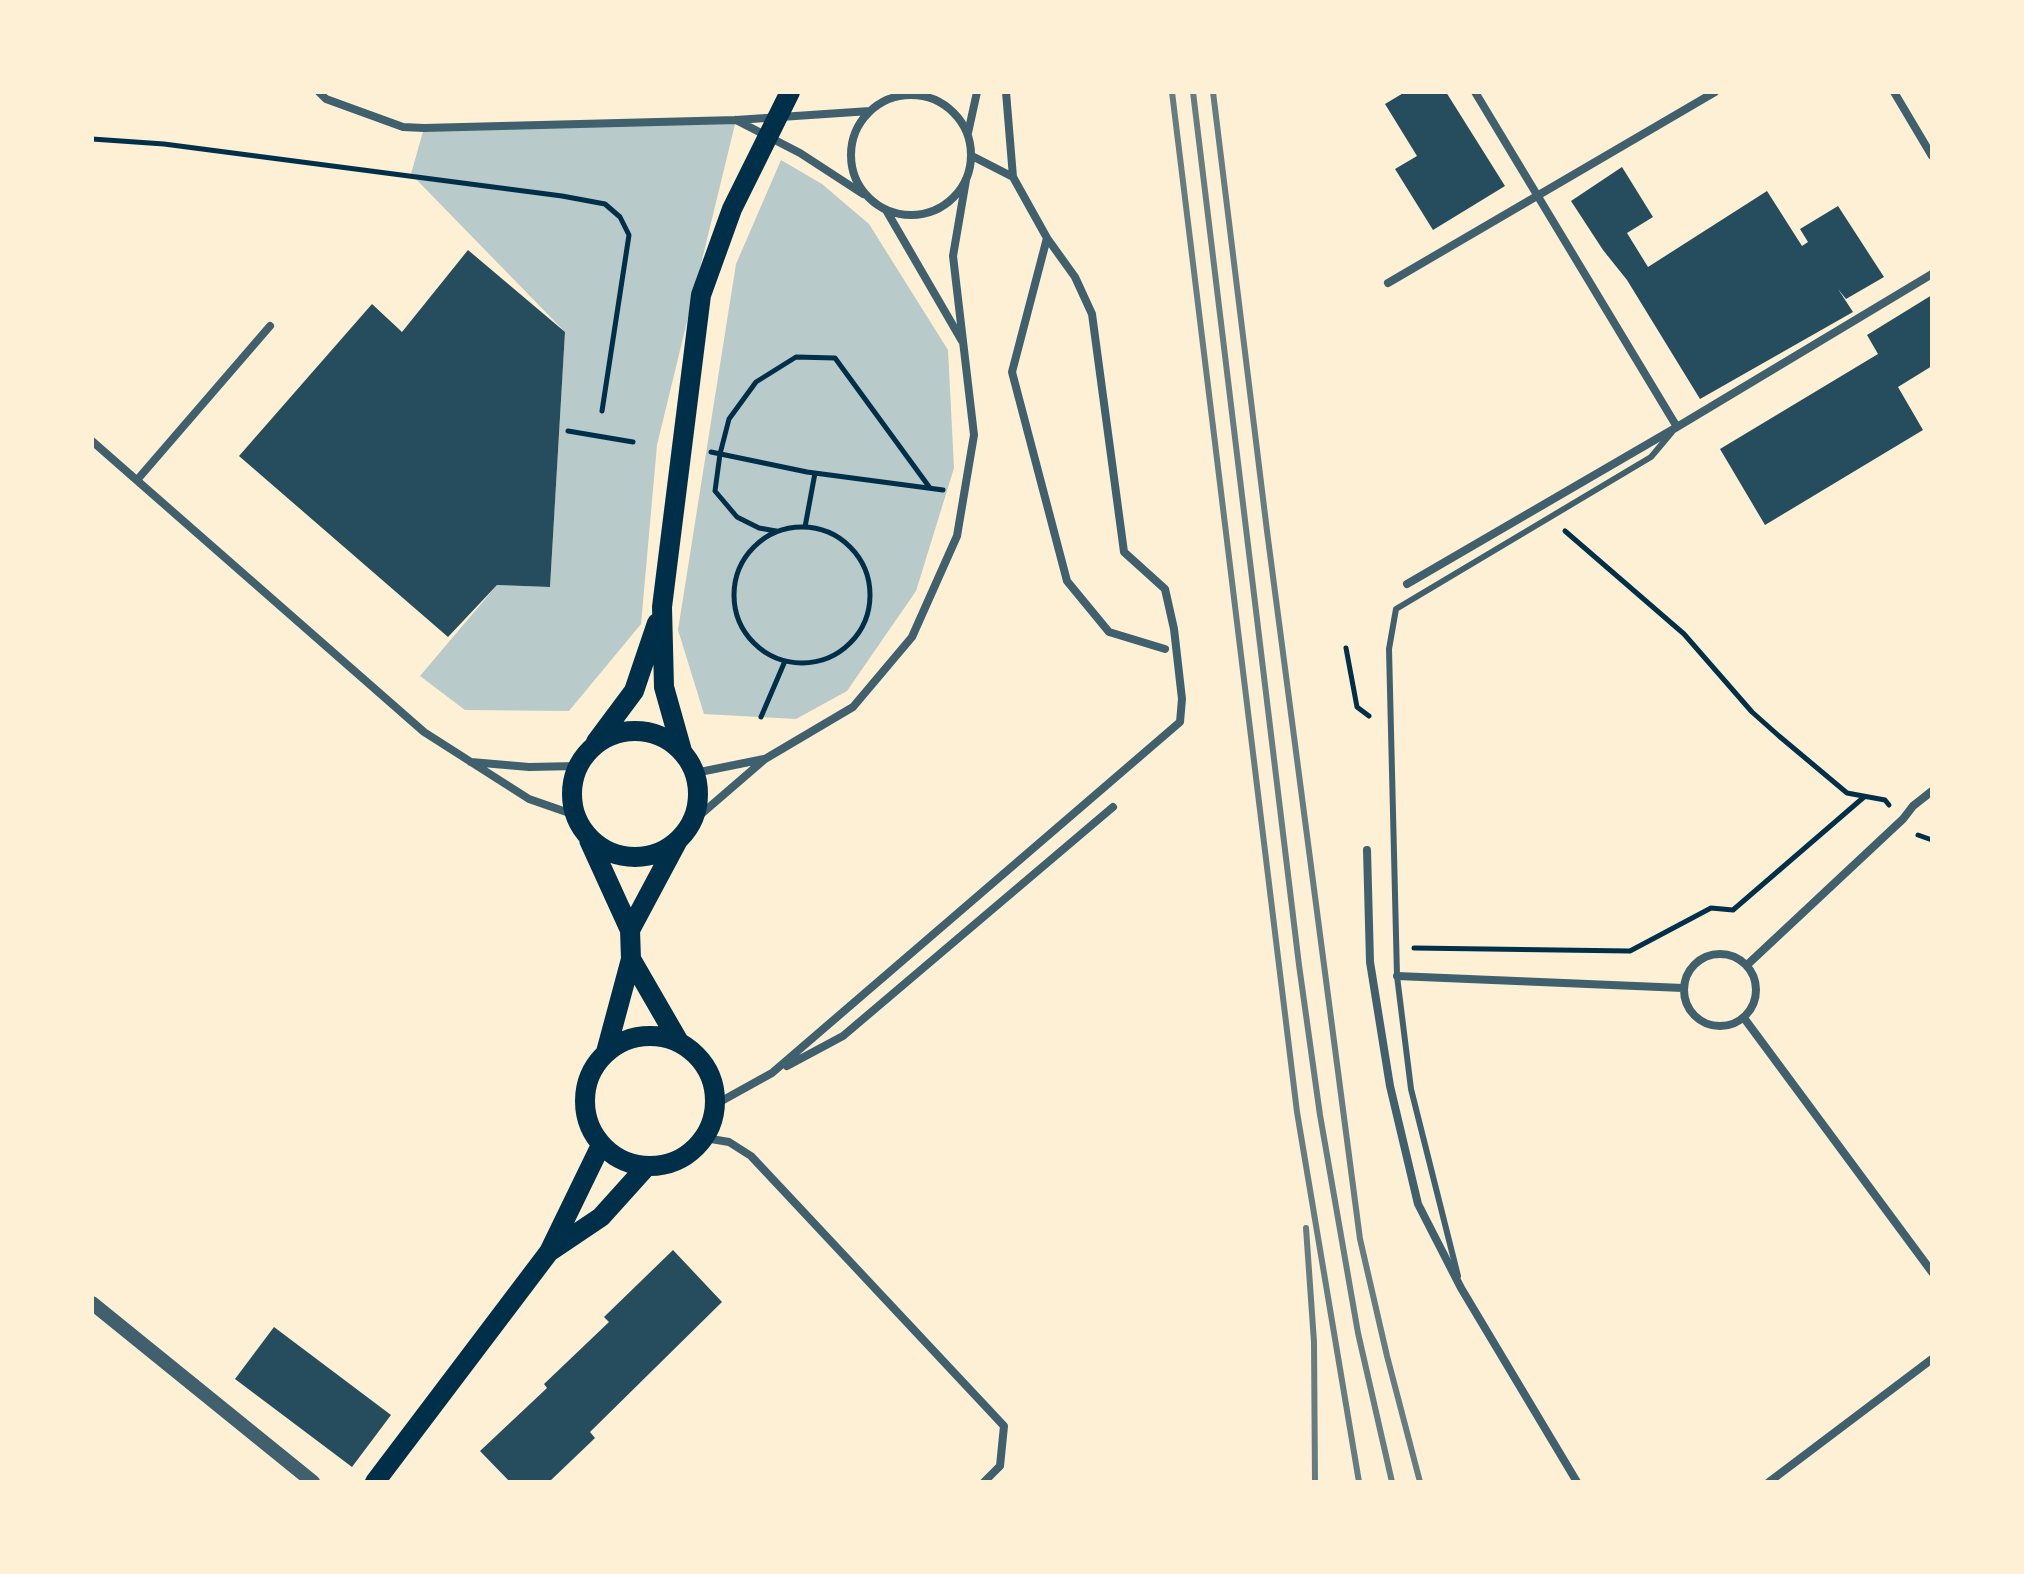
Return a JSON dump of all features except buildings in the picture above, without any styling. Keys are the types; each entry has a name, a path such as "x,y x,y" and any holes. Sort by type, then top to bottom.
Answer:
{"main road":[{"path":"630,930 678,841 692,822 698,797 695,773 682,751 664,687 662,607 701,295 732,209 790,92"},
{"path":"606,1052 631,959 630,930 588,836 575,815 572,790 578,766 634,691 662,607"},
{"path":"593,747 614,734 639,730 663,737 682,751"},
{"path":"588,836 608,851 632,857 656,854 678,841"},
{"path":"631,959 679,1042"},
{"path":"641,1036 661,1036 679,1042 695,1052 707,1067 714,1085 714,1117 705,1138 689,1154 669,1164 646,1167 630,1164 601,1145 590,1128 584,1108 586,1087 593,1068 606,1052 623,1041 641,1036"},
{"path":"375,1482 549,1252 601,1145"},
{"path":"549,1252 601,1217 646,1167"}],"street":[{"path":"319,92 326,99 403,127 424,128 736,120 870,111"},
{"path":"867,196 855,177 851,153 856,130 870,111 899,92"},
{"path":"692,822 765,759 853,707 912,637 957,536 974,435 953,256 972,156 968,133 977,92"},
{"path":"772,1073 1180,722 1182,699 1174,629 1165,589 1124,552 1092,314 1075,277 1047,238 1013,177 1006,92"},
{"path":"1475,92 1677,427"},
{"path":"1388,283 1715,92"},
{"path":"1894,92 1932,156"},
{"path":"890,98 913,94 936,100 955,113 968,133"},
{"path":"736,120 800,153 886,210 964,345"},
{"path":"972,156 1013,177"},
{"path":"886,210 909,215 933,211 953,199 966,180"},
{"path":"1047,238 1012,372 1067,581 1109,632 1165,649"},
{"path":"1407,584 1932,274"},
{"path":"137,480 270,326"},
{"path":"92,441 424,732 529,799 575,815"},
{"path":"695,773 765,759"},
{"path":"469,762 529,767 578,766"},
{"path":"1747,965 1932,791"},
{"path":"716,1104 843,1036 1113,807"},
{"path":"1367,850 1370,962 1390,1086 1418,1204 1461,1288 1577,1482"},
{"path":"1722,953 1736,957 1747,965 1755,978 1757,992 1753,1006 1744,1018 1732,1025 1718,1027 1703,1023 1692,1015 1685,1003 1683,988 1687,974 1695,963 1707,955 1722,953"},
{"path":"1397,976 1683,988"},
{"path":"1744,1018 1932,1272"},
{"path":"705,1138 729,1142 751,1156 1004,1426 1000,1466 984,1482"},
{"path":"92,1303 313,1482"},
{"path":"1769,1482 1932,1359"}],"lane":[{"path":"1461,1288 1411,1089 1397,976 1389,649 1396,609 1651,457 1677,427"}],"path":[{"path":"92,139 164,144 605,204 620,217 629,235 602,411"},
{"path":"776,531 756,544 741,562 734,584 734,608 742,630 758,648 776,659 798,664 820,661 840,652 856,637 867,618 871,596 867,574 858,555 842,539 823,529 805,527 776,531 759,528 737,517 715,491 729,419 756,382 796,357 835,358 931,489"},
{"path":"568,431 633,442"},
{"path":"711,452 815,473 964,493"},
{"path":"805,527 815,473"},
{"path":"1550,517 1684,634 1752,712 1779,736 1847,793 1885,800 1916,834 1932,840"},
{"path":"1346,648 1357,707"},
{"path":"761,717 785,661"},
{"path":"1396,947 1630,951 1711,908 1733,910 1864,797"}],"shaded area":[{"path":"736,120 657,445 641,624 569,711 465,710 420,676 497,585 550,587 565,332 411,174 424,128"},
{"path":"781,160 822,184 869,224 948,350 954,468 916,591 847,691 796,719 704,714 678,630 736,264"}],"railway":[{"path":"1172,92 1297,1112 1359,1482"},
{"path":"1193,92 1320,1115 1358,1333 1392,1482"},
{"path":"1213,92 1360,1239 1420,1482"},
{"path":"1306,1228 1314,1342 1315,1482"}]}
